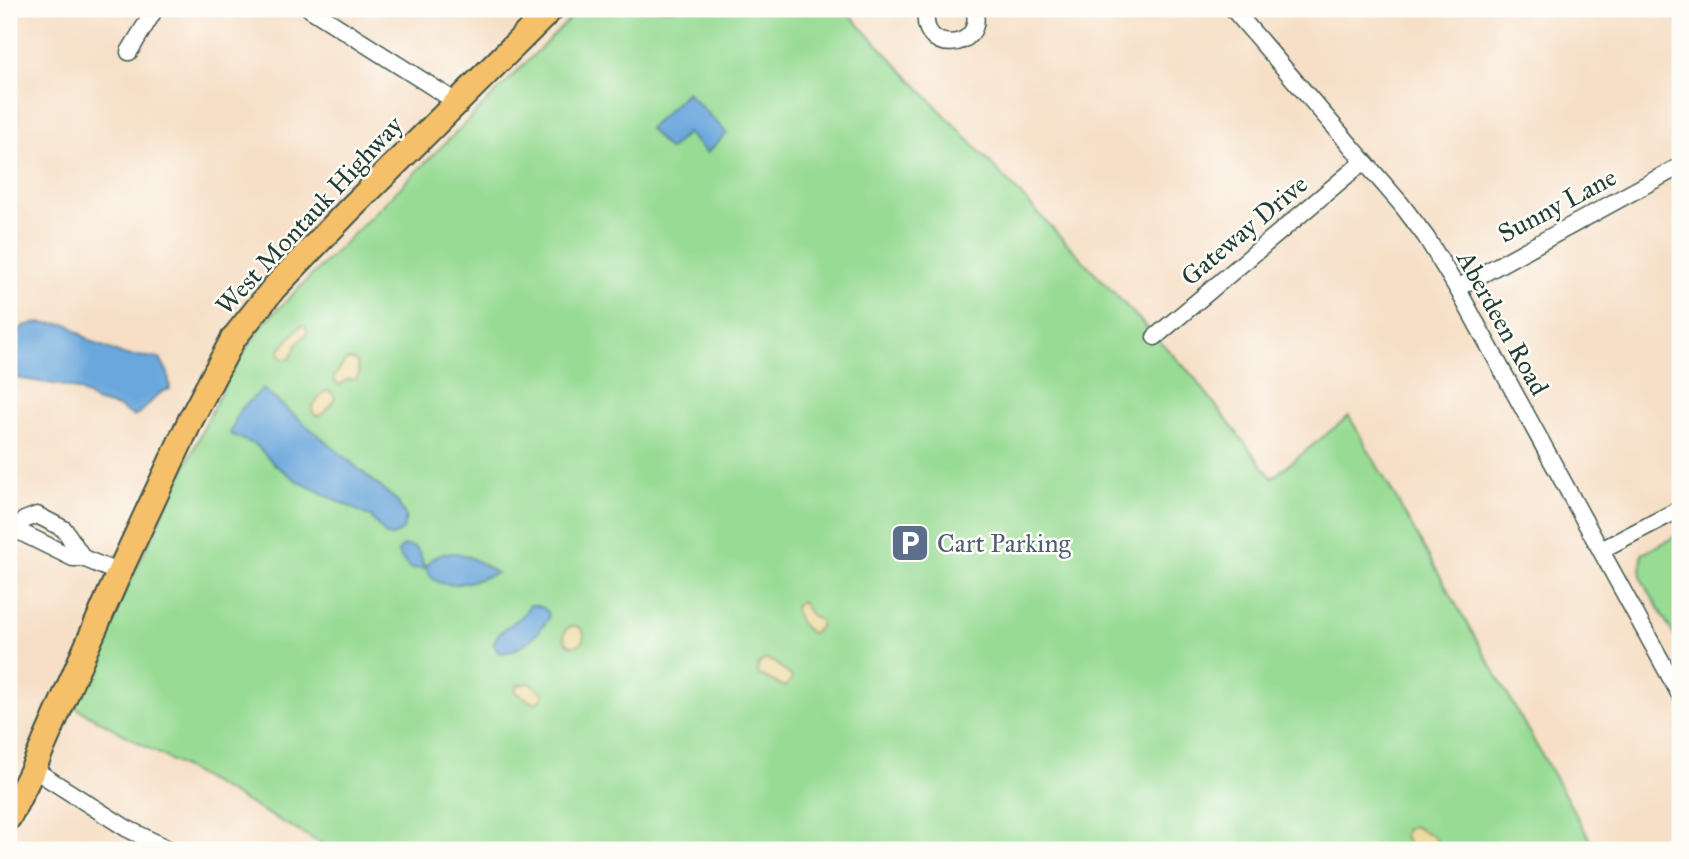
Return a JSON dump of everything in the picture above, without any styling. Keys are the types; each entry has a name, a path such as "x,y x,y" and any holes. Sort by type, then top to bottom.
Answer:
{"main road":[{"name":"West Montauk Highway","path":"9,817 191,419 233,339 283,279 551,9"}],"street":[{"path":"129,52 155,9"},
{"path":"310,9 457,103"},
{"path":"927,9 925,20 934,37 953,43 962,41 970,34 975,26 975,9"},
{"name":"Aberdeen Road","path":"1233,9 1426,237 1457,288 1680,695"},
{"name":"Gateway Drive","path":"1155,337 1364,161"},
{"name":"Sunny Lane","path":"1457,288 1680,166"},
{"path":"1601,550 1680,509"},
{"path":"79,551 73,558 16,530 14,520 37,515 64,529 79,551 120,572"},
{"path":"33,769 126,828 170,850"}],"green space":[{"path":"580,9 844,9 1192,375 1272,478 1349,416 1596,850 333,850 71,705 232,369 266,321"},
{"path":"1680,534 1680,646 1641,578 1642,554"}],"sand":[{"path":"301,325 306,326 307,333 297,344 290,359 284,359 279,351"},
{"path":"346,360 357,363 359,374 356,379 346,380 340,385 335,382 334,377"},
{"path":"330,391 334,399 325,411 317,416 312,407 324,392"},
{"path":"802,602 810,614 821,621 820,627 812,634 797,617 796,605"},
{"path":"570,626 578,626 584,636 578,646 570,646 564,640 564,632"},
{"path":"765,659 774,662 791,676 792,680 785,687 758,674 758,665"},
{"path":"530,683 543,693 543,698 537,702 531,702 515,691 518,685"},
{"path":"1413,826 1433,836 1445,850 1412,850 1404,835 1406,829"}],"water":[{"path":"687,92 727,133 707,153 687,133 669,150 649,129"},
{"path":"37,323 68,324 90,341 123,355 160,358 168,373 170,389 159,394 133,416 66,386 9,377 9,324 15,326 18,333 23,326"},
{"path":"263,389 397,501 406,517 403,530 393,536 386,535 371,517 299,482 275,465 256,445 230,434 239,411"},
{"path":"404,546 418,551 423,565 429,564 430,560 439,555 456,553 465,555 497,573 457,584 438,582 426,568 411,569 398,551"},
{"path":"530,605 542,607 546,611 549,617 545,623 520,647 498,652 495,639 520,618"}],"place":[{"name":"Cart Parking","path":"910,543"}]}
